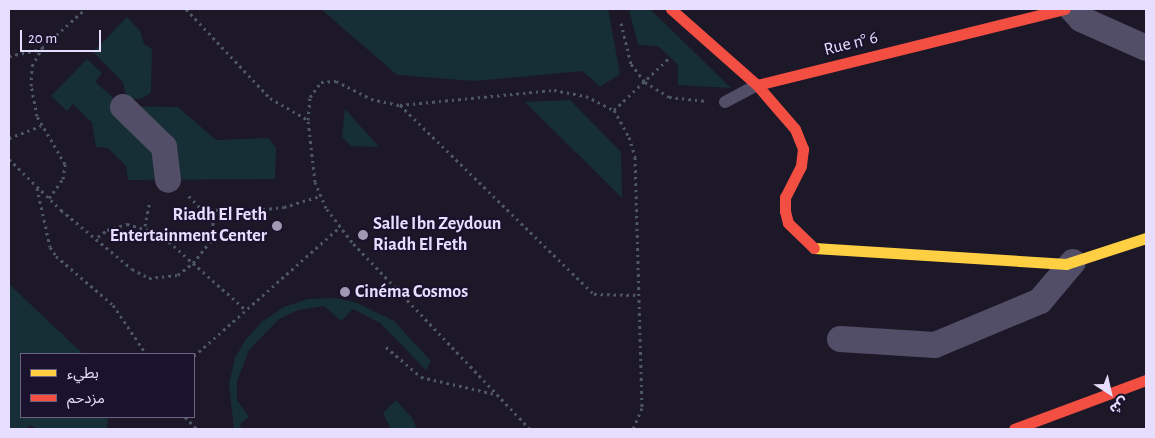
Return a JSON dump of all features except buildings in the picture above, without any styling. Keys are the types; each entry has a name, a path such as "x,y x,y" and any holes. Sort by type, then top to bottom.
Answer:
{"street":[{"path":"671,9 757,85 795,129 803,149 801,166 786,197 785,211 788,223 812,248 833,252 1073,262 1146,238"},
{"name":"Rue n° 6","path":"757,85 1064,9"},
{"path":"1072,9 1081,19 1146,48"},
{"path":"122,106 164,147 167,189"},
{"path":"840,339 935,345 1040,301 1073,262"},
{"path":"1014,429 1146,380"}],"lane":[{"path":"725,102 757,85"}],"path":[{"path":"49,198 63,179 65,164 41,126 31,86 32,66 42,48 85,9"},
{"path":"186,9 270,98 308,120"},
{"path":"621,23 631,64 644,82 669,97 708,101"},
{"path":"9,56 42,48"},
{"path":"614,110 670,57"},
{"path":"530,429 340,227 321,196 315,182 308,120 314,88 328,80 371,99 400,105 554,90 586,96 614,110 629,137 635,157 637,295 642,408 633,429"},
{"path":"400,105 594,294 637,295"},
{"path":"9,138 41,126"},
{"path":"9,159 49,198 98,237 132,269 148,278 168,278 193,263 206,248 214,229 213,221 202,207"},
{"path":"37,187 53,252 113,305 145,353"},
{"path":"145,226 167,189 202,207 238,212 284,206 321,196"},
{"path":"98,237 119,225 145,226 160,233 246,310"},
{"path":"195,355 340,227"},
{"path":"386,347 421,377 496,394"},
{"path":"186,418 197,429"}],"shaded area":[{"path":"321,9 608,9 620,74 600,87 583,71 475,81 397,75"},
{"path":"629,9 650,9 731,88 678,85 678,65 670,57 658,46 638,45"},
{"path":"127,17 140,31 144,44 152,49 151,93 143,98 132,99 125,93 123,82 93,52"},
{"path":"87,59 102,73 95,82 123,106 178,107 216,140 269,138 276,148 275,179 128,180 126,166 108,148 96,147 92,123 73,104 67,111 51,96"},
{"path":"570,100 621,152 622,198 525,102"},
{"path":"345,109 379,147 351,146 342,137"},
{"path":"9,284 82,353 20,353 20,418 108,418 107,429 36,429 31,425 26,429 9,429"},
{"path":"334,298 355,302 394,321 431,361 426,370 380,323 353,309 341,321 324,306 298,310 279,319 249,350 237,381 237,400 249,417 240,424 242,429 234,429 229,384 235,358 246,339 263,321 284,307 308,299"},
{"path":"396,400 412,418 417,429 391,429 383,413"}],"traffic: slow":[{"path":"814,248 1066,264 1146,238"}],"traffic: jam":[{"path":"671,9 757,85 795,129 803,149 801,166 785,197 785,211 788,223 814,248"},
{"path":"757,85 1065,9"},
{"path":"1014,429 1146,380"}],"place":[{"name":"Riadh El Feth Entertainment Center","path":"277,226"},
{"name":"Salle Ibn Zeydoun Riadh El Feth","path":"363,235"},
{"name":"Cinéma Cosmos","path":"345,292"}]}
